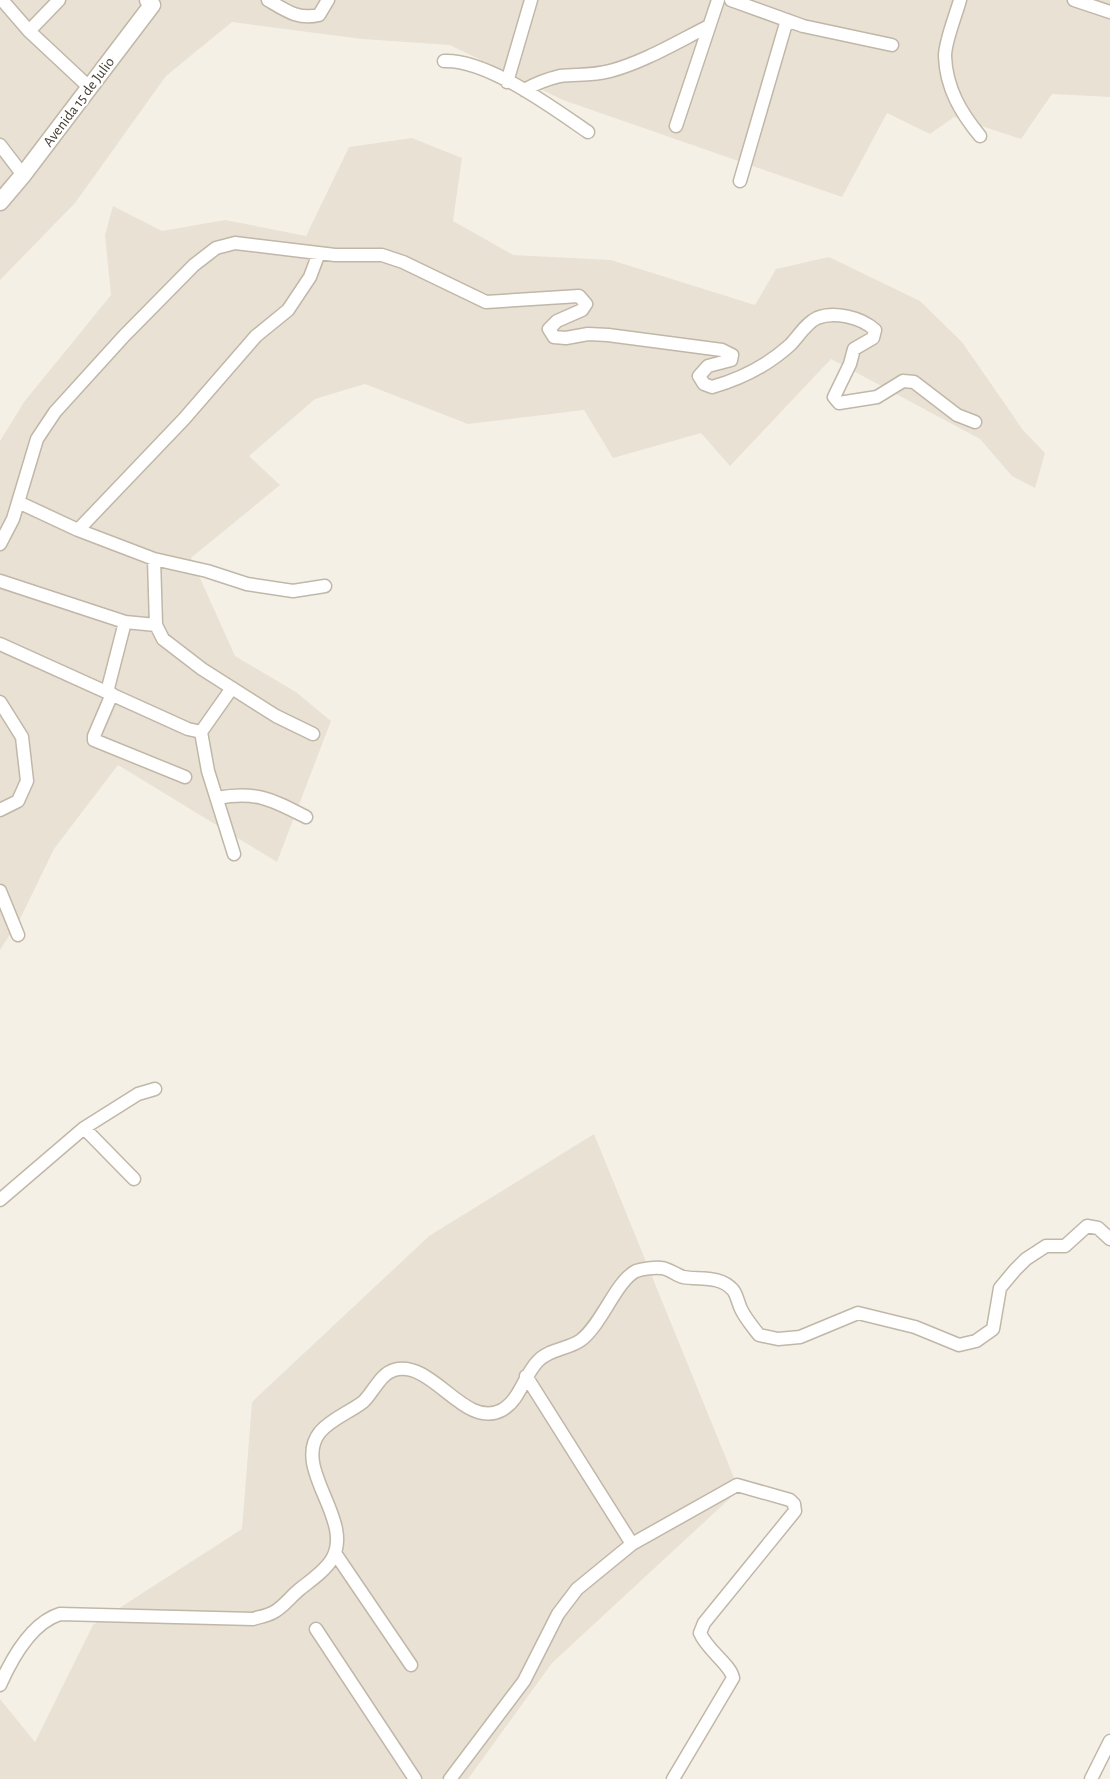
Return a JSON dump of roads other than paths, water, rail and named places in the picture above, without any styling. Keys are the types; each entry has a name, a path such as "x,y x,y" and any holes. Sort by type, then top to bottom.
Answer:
{"street":[{"path":"2,0 30,31 90,88"},
{"path":"30,31 59,0"},
{"path":"268,0 285,10 306,18 319,15 328,0"},
{"path":"508,82 531,0"},
{"path":"676,126 718,0"},
{"path":"731,0 787,20 892,45"},
{"path":"960,0 945,55 948,75 961,112 980,136"},
{"path":"1074,0 1110,12"},
{"name":"Avenida 15 de Julio","path":"0,202 90,88 152,2"},
{"path":"740,181 787,20"},
{"path":"524,90 544,80 562,76 581,77 610,72 709,26"},
{"path":"444,61 470,65 508,82 524,90 588,132"},
{"path":"0,145 23,175"},
{"path":"0,544 18,502 37,439 55,412 124,336 194,265 216,248 235,243 319,253 382,256 403,262 486,302 579,296 586,304 582,310 557,321 549,329 554,337 566,338 588,334 608,335 722,350 732,355 731,360 708,366 699,376 704,384 712,387 751,372 789,346 815,319 830,315 851,318 869,325 874,330 873,338 854,349 850,364 834,397 839,403 877,397 903,381 914,382 957,415 975,422"},
{"path":"78,530 184,419 256,336 288,310 310,277 319,253"},
{"path":"18,502 78,530 154,559 207,571 248,584 294,590 325,586"},
{"path":"154,559 156,625 163,639 232,688 276,716 314,734"},
{"path":"0,581 125,622 156,625"},
{"path":"125,622 109,693 94,740 185,777"},
{"path":"1,649 109,693 188,729 202,732"},
{"path":"232,688 202,732 208,771 234,854"},
{"path":"0,702 22,737 27,781 18,801 0,810"},
{"path":"217,798 241,794 272,799 306,817"},
{"path":"0,891 18,936"},
{"path":"0,1200 84,1128 138,1094 155,1089"},
{"path":"84,1128 134,1179"},
{"path":"0,1685 10,1663 46,1618 60,1614 253,1619 274,1612 317,1575 331,1561 335,1553 334,1519 320,1488 315,1468 314,1442 322,1430 364,1401 379,1381 392,1370 408,1369 422,1373 462,1403 480,1413 501,1410 515,1398 526,1376 539,1359 562,1346 580,1341 599,1321 623,1283 636,1271 662,1268 682,1277 720,1281 733,1290 741,1310 759,1335 778,1339 800,1337 858,1313 915,1327 959,1345 976,1340 993,1329 1000,1288 1026,1259 1046,1246 1064,1246 1087,1226 1098,1228 1110,1239"},
{"path":"526,1376 632,1544"},
{"path":"450,1779 524,1681 558,1614 577,1590 632,1544 737,1485 790,1500 794,1504 795,1512 704,1623 700,1633 705,1645 730,1669 733,1678 673,1779"},
{"path":"335,1553 411,1665"},
{"path":"316,1629 415,1779"},
{"path":"1091,1779 1110,1741"}]}
